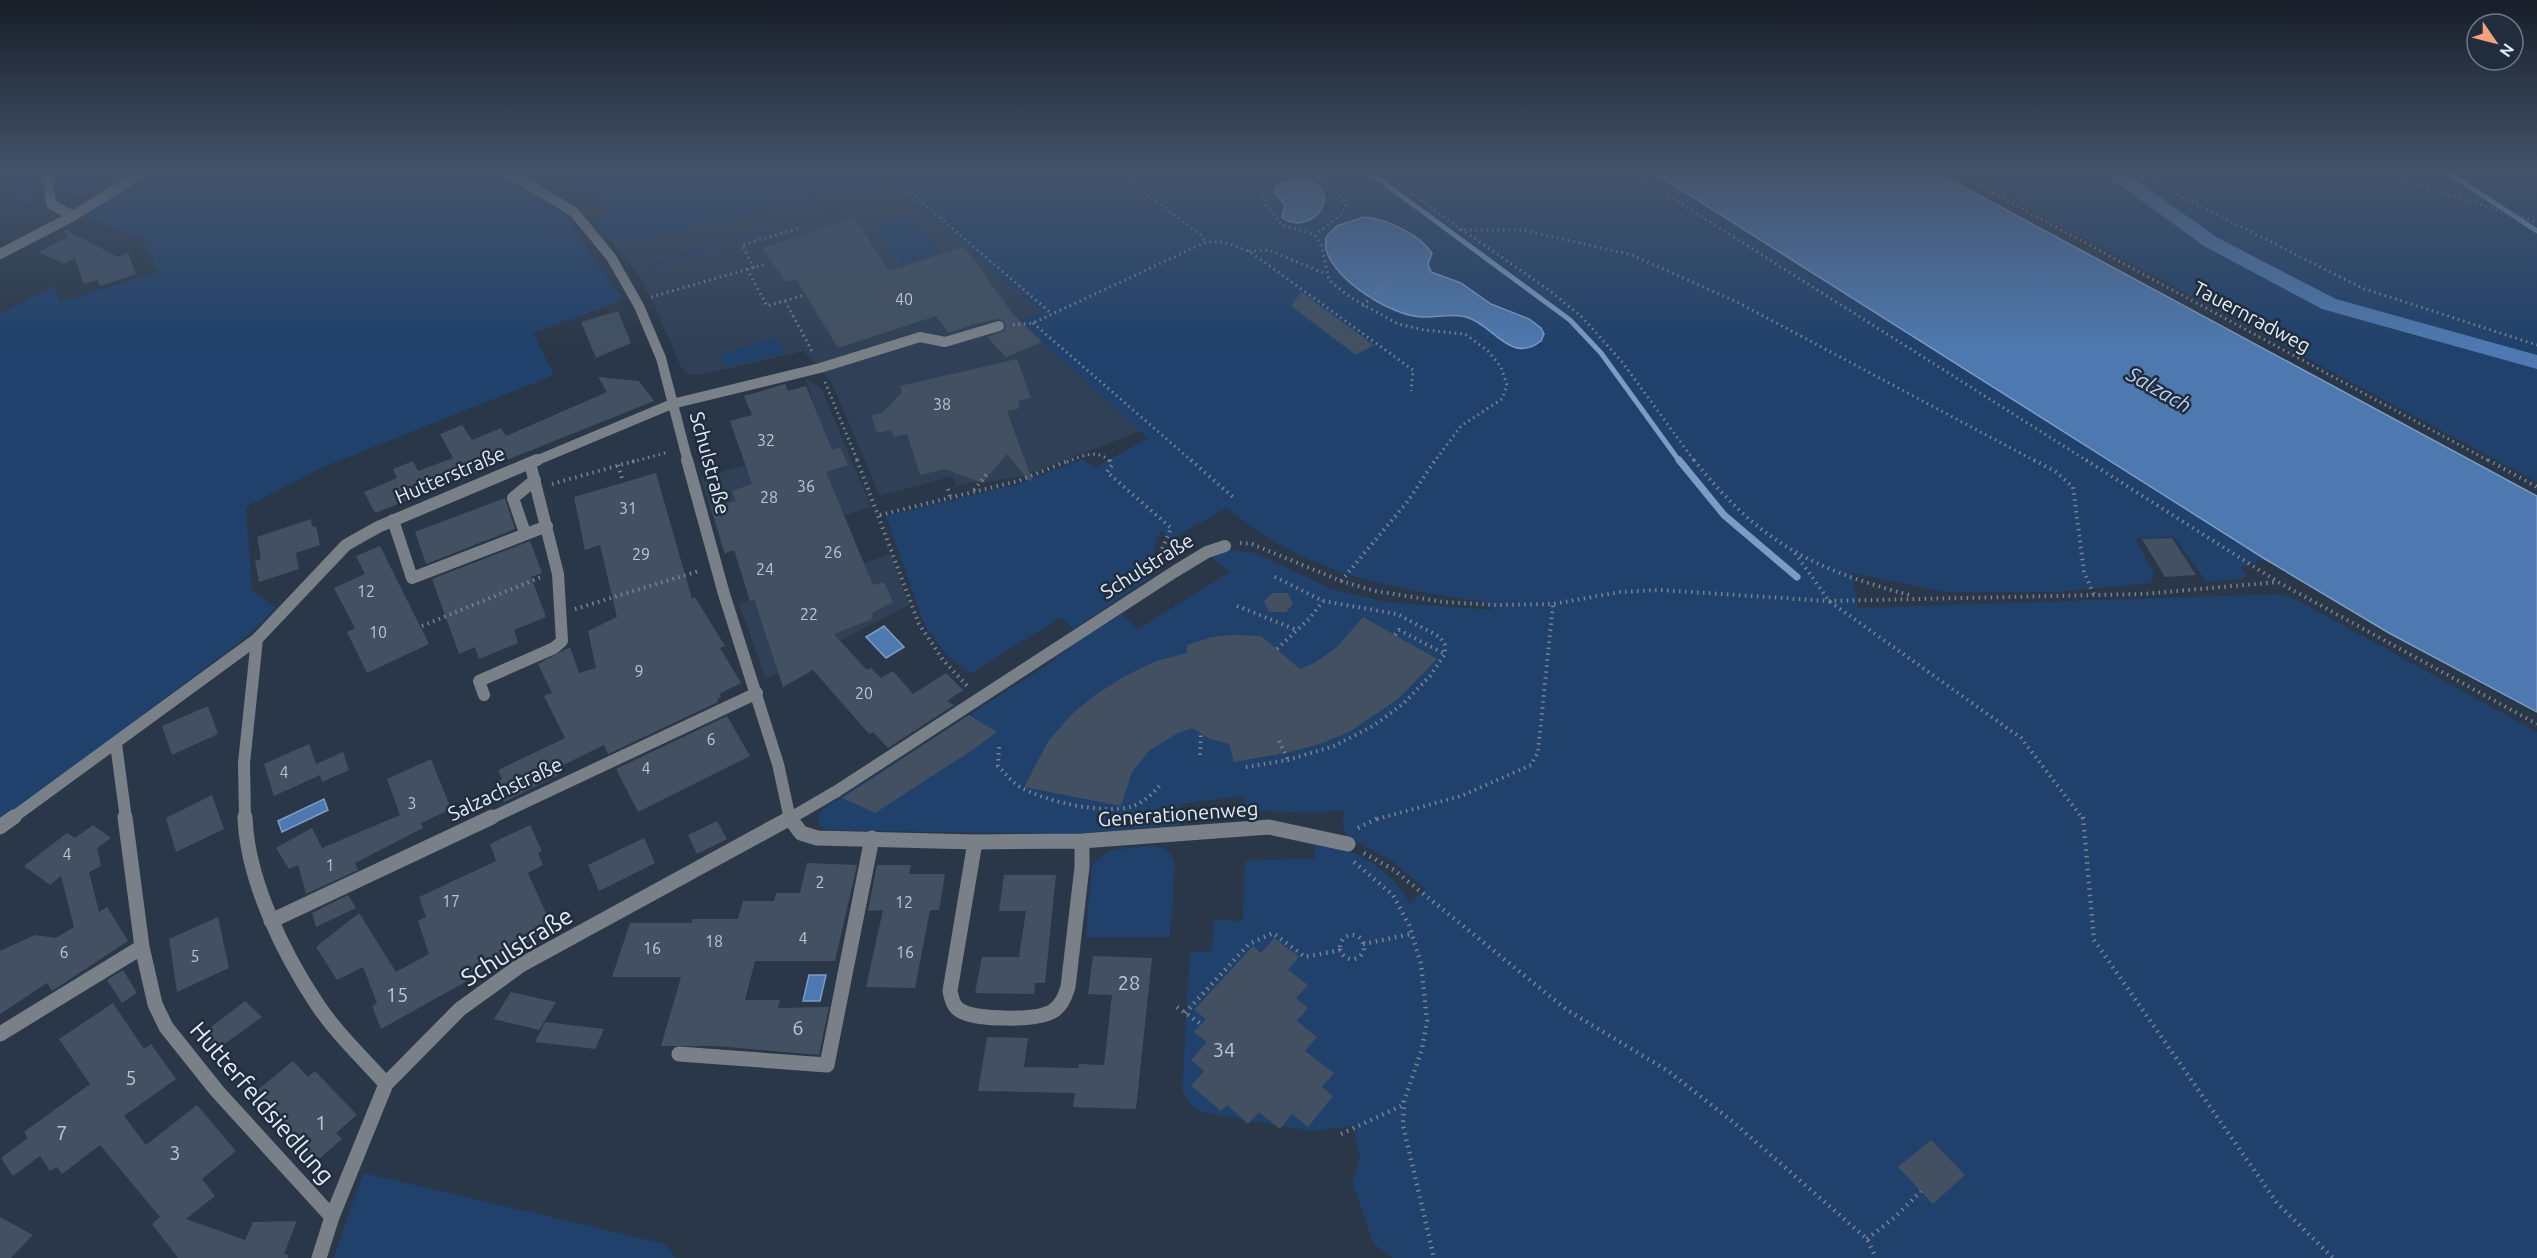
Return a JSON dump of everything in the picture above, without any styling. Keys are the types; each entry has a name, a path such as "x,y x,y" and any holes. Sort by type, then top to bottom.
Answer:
{"street":[{"path":"0,254 45,231"},
{"name":"Schulstraße","path":"590,231 616,265 661,360 716,565 778,764 789,817"},
{"name":"Hutterstraße","path":"0,827 257,639 346,545 393,520 672,404 820,368 920,337 945,342 999,326"},
{"path":"484,695 479,681 554,648 562,641 563,613 556,571 530,463"},
{"path":"523,527 513,498 535,480"},
{"path":"393,520 412,578 547,526"},
{"name":"Schulstraße","path":"319,1258 332,1217 386,1083 460,1009 521,965 737,849 837,791 1174,572 1207,552 1225,546"},
{"path":"257,639 244,763 246,840 271,921 317,1005 386,1083"},
{"name":"Salzachstraße","path":"271,921 757,693"},
{"name":"Hutterfeldsiedlung","path":"116,744 142,947 155,1004 166,1028 217,1091 332,1217"},
{"name":"Generationenweg","path":"789,817 801,833 817,838 975,842 1082,841 1269,827 1348,844"},
{"path":"679,1054 827,1065 873,838"},
{"name":"Generationenweg","path":"975,842 950,991 952,1002 959,1010 973,1015 1040,1016 1053,1011 1062,1002 1068,987 1082,867 1082,841"},
{"path":"0,1034 142,947"}],"path":[{"path":"754,267 742,245 791,231"},
{"path":"955,231 1052,314"},
{"path":"1195,231 1206,242"},
{"path":"1299,231 1315,236 1321,244 1326,274"},
{"path":"1315,236 1321,231"},
{"path":"1460,231 1582,317 1615,354 1705,475 1733,507 1761,531 1822,567 1862,583 1918,598"},
{"path":"1526,231 1632,255 1737,302 2056,472 2073,487 2084,572 2094,595"},
{"path":"1724,231 2278,582 2537,724"},
{"name":"Tauernradweg","path":"2063,231 2537,487"},
{"path":"2249,231 2362,288 2537,345"},
{"path":"999,326 1033,323 1206,242 1224,242 1249,251 1413,370 1411,391"},
{"path":"1249,251 1256,249 1283,255 1326,274 1344,292 1380,317 1411,328 1464,334 1492,353 1507,384 1504,395 1496,405 1462,425 1408,501 1353,562 1341,581"},
{"path":"635,302 766,264"},
{"path":"747,269 767,306 805,295"},
{"path":"1363,306 1389,278"},
{"path":"785,301 820,368 855,452 919,624 943,660 979,699"},
{"path":"1033,323 1235,499"},
{"path":"855,452 861,451"},
{"path":"569,479 655,454"},
{"path":"880,515 1018,481 1087,454 1101,455 1109,459 1112,465 1107,472 1171,528 1160,554 1174,572"},
{"path":"618,465 622,482"},
{"path":"974,490 987,474"},
{"path":"871,491 877,489"},
{"path":"948,489 950,496"},
{"path":"1225,546 1239,543 1252,544 1341,581 1375,591 1444,602 1496,605 1553,604 1620,592 1660,590 1829,601 2094,595 2278,582"},
{"path":"1795,553 1829,601 2021,738 2083,817 2094,940 2277,1203 2333,1258"},
{"path":"563,613 716,565"},
{"path":"422,626 556,571"},
{"path":"1246,767 1288,760 1334,746 1373,726 1404,704 1430,676 1445,654 1445,645 1440,637 1397,614 1323,601 1271,575"},
{"path":"1277,649 1323,601"},
{"path":"1434,1258 1403,1125 1401,1106 1425,1038 1429,1007 1421,966 1411,934 1393,895 1348,856 1348,844 1355,829 1382,816 1461,796 1531,765 1538,752 1553,604"},
{"path":"1237,606 1297,630"},
{"path":"1395,635 1398,630 1445,654"},
{"path":"1200,755 1201,734"},
{"path":"1279,741 1288,760"},
{"path":"999,747 998,766 1015,784 1070,802 1110,810 1131,807 1149,797 1162,783"},
{"path":"1348,844 1394,870 1567,1010 1668,1071 1733,1122 1867,1239 1876,1258"},
{"path":"1185,1013 1249,944 1273,933 1305,957 1340,950"},
{"path":"1364,944 1411,934"},
{"path":"1349,936 1357,937 1364,944 1361,954 1354,958 1346,957 1340,950 1340,943 1349,936"},
{"path":"1177,1007 1201,1024"},
{"path":"1341,1134 1401,1106"},
{"path":"1867,1239 1894,1218 1921,1191"}],"shaded area":[{"path":"121,231 574,231 623,300 533,333 554,375 321,468 246,507 252,591 276,608 244,639 0,822 0,313 55,286 60,302 159,272 141,239"},
{"path":"603,231 680,231 646,239 608,237"},
{"path":"680,231 945,231 1043,312 1021,322 1141,431 1023,476 982,483 977,481 956,487 953,476 880,496 832,383 804,351 698,375 689,374 681,367 653,302 637,273 608,237 646,239"},
{"path":"763,231 775,231 651,267 649,264"},
{"path":"878,231 924,231 939,252 900,264"},
{"path":"945,231 1746,231 2265,559 2242,567 2246,575 2242,579 2207,582 2174,537 2135,538 2154,573 2151,583 2058,592 1944,592 1852,573 1858,608 2279,594 2299,601 2537,732 2537,1258 1393,1258 1374,1244 1352,1182 1360,1157 1353,1126 1312,1131 1201,1112 1192,1105 1182,1091 1190,952 1212,952 1214,920 1243,921 1245,861 1315,858 1314,845 1360,856 1393,880 1410,904 1425,889 1392,861 1348,837 1342,823 1345,810 1309,813 1247,810 1243,796 1182,804 1181,825 1073,834 827,830 820,826 818,817 821,810 1047,665 1079,640 1122,614 1138,629 1230,572 1211,557 1231,550 1256,553 1331,589 1386,602 1494,610 1485,602 1381,583 1318,563 1257,531 1227,508 1171,539 1161,530 1150,578 1074,629 1061,617 970,674 947,655 925,626 886,516 1018,484 1082,459 1094,468 1148,438 1020,321 1043,312"},
{"path":"2070,231 2537,231 2537,482"},
{"path":"776,337 786,353 725,367 720,355"},
{"path":"805,378 821,388 871,507 724,554 701,478 827,441"},
{"path":"891,554 909,605 766,679 739,604"},
{"path":"1150,846 1167,850 1175,865 1170,937 1086,937 1092,865 1110,850"},
{"path":"363,1173 665,1244 676,1258 334,1258"}],"water":[{"path":"1332,231 1405,231 1432,253 1428,264 1431,272 1461,283 1491,304 1529,319 1541,328 1544,334 1541,341 1530,347 1520,348 1502,341 1476,321 1466,317 1454,315 1421,317 1394,310 1366,294 1341,273 1326,250 1326,237"},
{"name":"Salzach","path":"1746,231 2045,231 2537,496 2537,712 2389,633 2265,559"},
{"path":"884,626 904,647 886,658 866,637"},
{"path":"324,799 328,810 282,832 278,821"},
{"path":"809,975 826,975 820,1001 803,1001"}],"building":[{"path":"65,231 118,257 128,253 136,274 100,286 97,280 84,284 75,258 64,264 39,252 67,237"},
{"path":"816,231 863,231 889,271 964,247 1013,314 1042,342 1006,357 987,337 1004,331 1006,325 1003,320 975,324 949,333 936,316 838,348 796,279 785,282 763,248"},
{"path":"1301,292 1374,345 1356,355 1291,306"},
{"path":"618,311 631,343 596,358 581,322"},
{"path":"1017,359 1031,398 1018,401 1020,408 1007,411 1032,480 1029,481 1007,454 982,483 945,469 920,475 907,434 894,437 891,430 877,433 871,415 882,413 902,392 900,386"},
{"path":"598,377 639,381 654,401 375,513 364,492 397,478 393,469 413,461 418,471 453,458 440,434 462,425 472,440 501,428 506,436 607,392"},
{"path":"785,384 788,391 806,386 832,450 840,447 848,465 826,472 873,585 884,582 893,602 873,612 872,619 834,634 867,670 871,668 881,678 893,671 913,694 946,673 963,690 947,701 954,705 888,748 873,732 869,734 813,670 783,687 754,599 750,601 734,550 725,553 711,508 736,501 732,491 752,484 730,421 752,415 744,396"},
{"path":"656,473 692,599 695,597 725,646 720,648 741,683 719,694 721,697 717,699 718,702 608,754 604,745 557,768 560,774 504,802 495,783 502,779 498,770 565,738 544,696 552,693 538,664 570,647 579,673 596,668 588,631 617,617 600,545 585,550 574,497"},
{"path":"505,498 515,529 426,564 415,532"},
{"path":"311,519 312,527 316,526 320,545 296,553 299,569 259,582 255,561 261,559 257,537"},
{"path":"2172,538 2196,575 2165,577 2142,539"},
{"path":"530,541 542,573 531,577 546,617 514,630 518,643 479,659 475,647 459,654 432,579"},
{"path":"380,546 429,644 367,673 347,632 355,628 334,588 365,574 356,556"},
{"path":"1272,593 1288,593 1293,604 1286,612 1269,612 1264,601"},
{"path":"1363,617 1437,659 1398,699 1351,731 1320,744 1234,762 1229,744 1210,739 1192,728 1176,734 1149,751 1132,772 1121,806 1024,787 1049,740 1072,714 1095,695 1125,676 1156,661 1187,653 1187,645 1211,637 1231,635 1261,636 1300,669 1314,663 1337,647"},
{"path":"208,706 218,734 172,755 162,726"},
{"path":"969,715 997,732 875,813 842,798"},
{"path":"727,716 750,756 638,812 616,769"},
{"path":"309,744 316,764 343,752 349,770 322,782 320,775 274,796 264,764"},
{"path":"431,759 451,809 421,823 423,828 355,863 358,870 306,894 298,865 289,869 276,848 312,828 322,848 400,815 387,779"},
{"path":"212,795 224,829 176,852 166,818"},
{"path":"717,821 727,839 697,854 688,835"},
{"path":"93,825 111,838 97,848 101,866 89,872 99,912 107,907 128,941 52,991 47,983 0,1014 0,951 35,935 56,938 74,927 61,876 50,885 24,866 67,833 75,838"},
{"path":"530,825 542,851 538,853 543,865 528,873 553,928 459,979 467,981 381,1029 372,1006 377,1003 363,967 337,980 316,947 359,913 396,972 429,954 418,921 426,917 419,897 496,861 490,844"},
{"path":"644,838 655,863 599,891 588,865"},
{"path":"807,863 857,865 835,961 755,961 745,1000 780,1000 778,1008 829,1007 819,1055 715,1046 661,1046 681,977 612,977 630,923 692,923 692,919 738,919 743,901 774,901 776,893 800,893"},
{"path":"877,865 911,865 909,874 945,874 939,910 930,910 915,988 866,987 883,910 868,911"},
{"path":"1004,875 1056,875 1045,983 1035,983 1034,994 975,993 982,957 1019,957 1026,911 999,911"},
{"path":"348,895 356,908 316,927 312,913"},
{"path":"218,917 229,968 177,992 169,939"},
{"path":"1274,938 1299,957 1288,970 1308,985 1296,998 1308,1008 1297,1021 1317,1037 1305,1051 1334,1073 1322,1087 1333,1096 1308,1127 1292,1114 1280,1129 1259,1112 1248,1124 1227,1105 1221,1111 1191,1086 1204,1071 1191,1060 1207,1042 1194,1032 1206,1019 1194,1010 1253,946 1261,953"},
{"path":"1093,956 1152,958 1136,1109 1073,1107 1075,1093 978,1091 987,1037 1028,1038 1024,1067 1078,1068 1079,1064 1104,1065 1112,995 1088,994"},
{"path":"123,970 137,993 122,1003 107,980"},
{"path":"511,992 556,1002 539,1030 494,1019"},
{"path":"245,1001 262,1017 216,1050 202,1034"},
{"path":"113,1003 144,1049 151,1044 176,1079 124,1116 146,1145 197,1105 236,1151 202,1179 215,1196 186,1219 245,1240 253,1222 297,1221 284,1254 288,1255 288,1258 178,1258 152,1224 160,1217 100,1145 62,1174 57,1167 50,1171 40,1156 13,1176 1,1158 28,1138 24,1132 90,1084 59,1039"},
{"path":"545,1022 604,1029 595,1049 535,1042"},
{"path":"293,1061 308,1077 315,1071 357,1115 336,1133 342,1139 312,1165 265,1112 270,1108 255,1092"},
{"path":"1931,1140 1965,1175 1933,1204 1898,1167"},
{"path":"0,1217 33,1235 11,1258 0,1258"}],"waterway":[{"path":"1449,231 1570,320 1601,353 1680,462"},
{"path":"2195,231 2211,242 2329,304 2537,362"},
{"path":"1679,460 1724,515 1797,577"}]}
